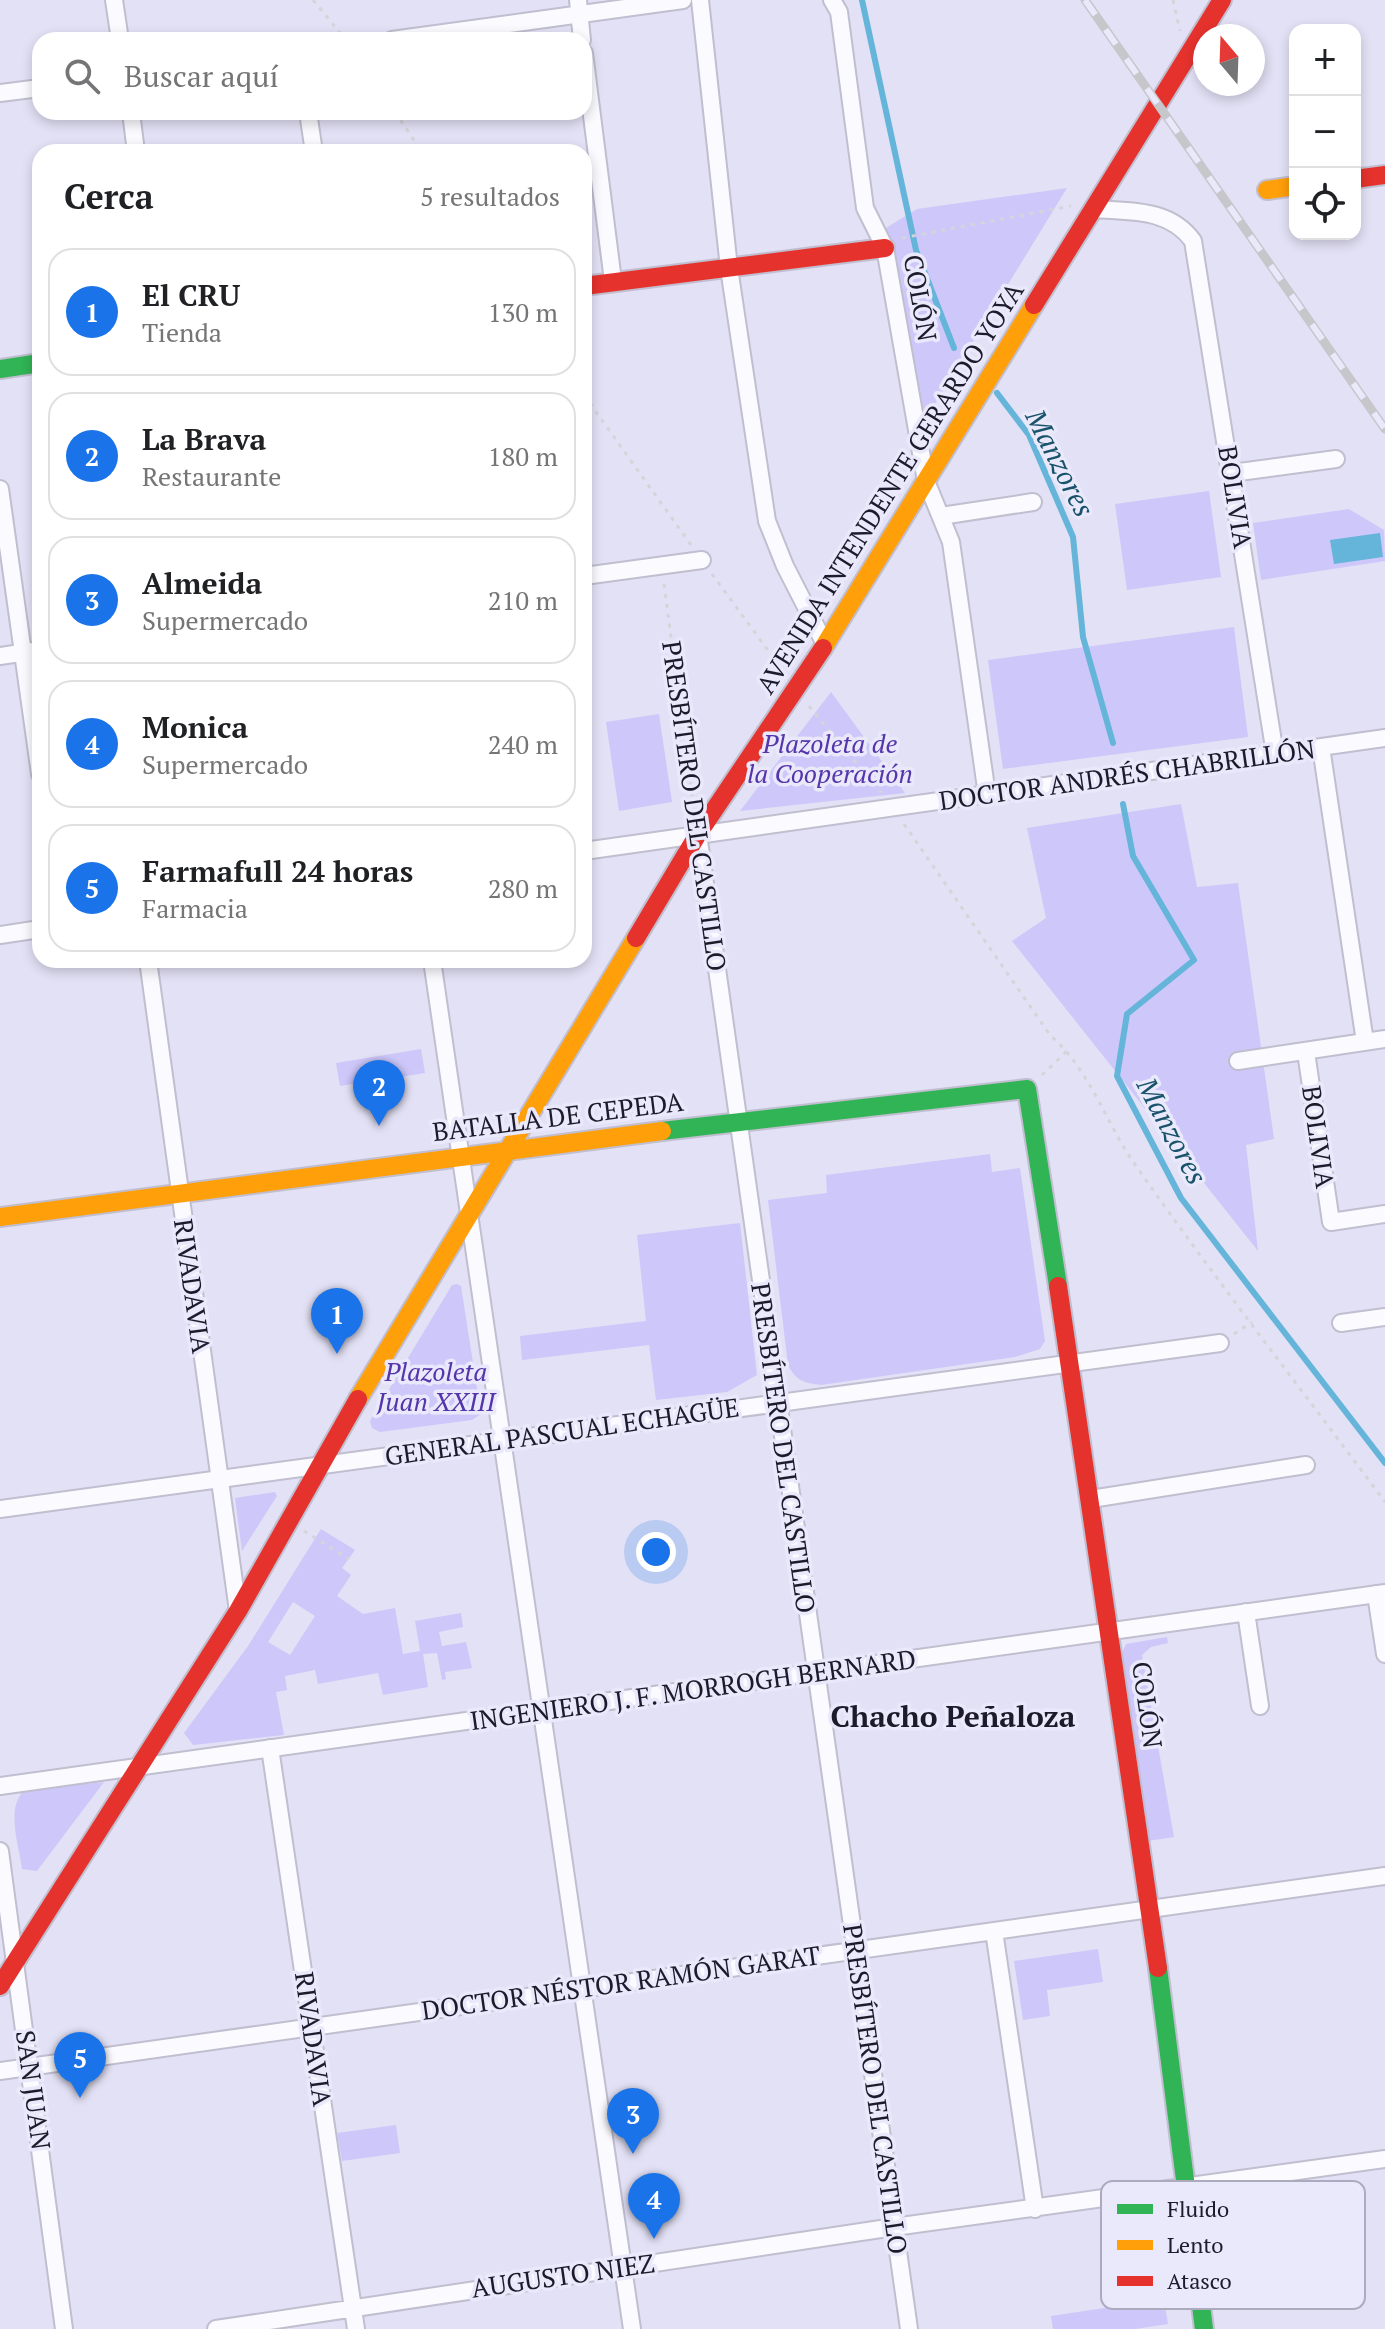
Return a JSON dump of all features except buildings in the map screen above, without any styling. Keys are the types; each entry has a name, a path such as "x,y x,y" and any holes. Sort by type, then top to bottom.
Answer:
{"street":[{"path":"114,0 119,32"},
{"path":"436,32 578,6 683,0"},
{"path":"700,0 729,268 767,521 785,566 825,644"},
{"name":"COLÓN","path":"832,0 839,12 865,208 885,248 926,481 951,542 987,795"},
{"name":"AVENIDA INTENDENTE GERARDO YOYA","path":"0,1986 238,1611 318,1466 698,834 797,690 1222,0"},
{"path":"578,6 581,32"},
{"path":"0,93 32,89"},
{"path":"592,116 613,281"},
{"path":"132,120 135,144"},
{"path":"309,120 313,144"},
{"path":"1361,178 1385,175"},
{"path":"1267,190 1289,187"},
{"name":"BOLIVIA","path":"1094,209 1161,215 1183,227 1193,241 1275,754"},
{"path":"592,285 885,248"},
{"path":"0,369 32,364"},
{"path":"1232,473 1336,459"},
{"path":"0,489 32,652 0,656"},
{"path":"941,516 1033,502"},
{"path":"592,575 702,560"},
{"name":"DOCTOR ANDRÉS CHABRILLÓN","path":"592,850 1385,738"},
{"path":"1321,747 1365,1042"},
{"name":"PRESBÍTERO DEL CASTILLO","path":"698,834 909,2329"},
{"path":"0,935 32,930"},
{"name":"RIVADAVIA","path":"149,968 217,1479 238,1611"},
{"path":"433,968 632,2329"},
{"path":"1238,1061 1385,1039"},
{"name":"BOLIVIA","path":"1306,1052 1331,1222 1385,1214"},
{"name":"COLÓN","path":"1027,1089 1111,1631 1187,2181"},
{"name":"BATALLA DE CEPEDA","path":"0,1217 460,1154 1027,1089"},
{"path":"1341,1323 1385,1317"},
{"name":"GENERAL PASCUAL ECHAGÜE","path":"0,1509 1220,1343"},
{"path":"1091,1499 1306,1465"},
{"path":"1380,1594 1385,1654"},
{"name":"INGENIERO J. F. MORROGH BERNARD","path":"0,1786 1380,1594"},
{"path":"1246,1612 1260,1706"},
{"name":"RIVADAVIA","path":"270,1748 356,2329"},
{"name":"SAN JUAN","path":"0,1851 64,2329"},
{"name":"DOCTOR NÉSTOR RAMÓN GARAT","path":"0,2071 1385,1876"},
{"path":"994,1931 1035,2209"},
{"name":"AUGUSTO NIEZ","path":"1230,2181 1385,2159"},
{"name":"AUGUSTO NIEZ","path":"216,2329 352,2306 1101,2200"},
{"name":"COLÓN","path":"1202,2309 1204,2329"}],"path":[{"path":"313,0 339,32"},
{"path":"400,120 417,144"},
{"path":"903,237 926,235 1062,206 1094,209"},
{"path":"592,406 797,690 893,808 1050,1035 1068,1050 1134,1163 1385,1502"},
{"name":"PRESBÍTERO DEL CASTILLO","path":"661,566 693,803"},
{"path":"1027,1089 1068,1050"},
{"path":"1220,1343 1252,1322"},
{"path":"288,1521 349,1559"}],"green space":[{"path":"1067,188 919,430 886,228 917,209"},
{"path":"1209,491 1221,577 1127,590 1115,504"},
{"path":"1349,509 1384,530 1385,561 1261,580 1253,523"},
{"path":"1234,627 1248,737 1003,769 988,660"},
{"name":"Plazoleta de la Cooperación","path":"831,692 905,793 740,811"},
{"path":"659,714 672,802 619,811 606,722"},
{"path":"1181,804 1197,887 1238,883 1274,1139 1246,1145 1258,1251 1012,941 1046,918 1027,828"},
{"path":"421,1049 425,1073 340,1086 336,1063"},
{"path":"990,1154 992,1172 1020,1168 1045,1341 1040,1349 1015,1357 821,1385 797,1378 788,1365 768,1200 827,1193 826,1175"},
{"path":"740,1223 757,1375 727,1392 656,1400 649,1345 522,1360 520,1336 646,1321 637,1235"},
{"name":"Plazoleta Juan XXIII","path":"452,1285 461,1286 481,1414 472,1420 380,1432 372,1428 370,1421"},
{"path":"275,1492 277,1496 242,1551 235,1498"},
{"path":"321,1529 355,1550 342,1568 351,1575 337,1596 363,1614 395,1608 403,1654 420,1651 415,1621 461,1613 463,1627 439,1632 442,1646 466,1642 472,1668 445,1672 446,1679 442,1680 437,1653 423,1654 428,1687 383,1695 378,1673 318,1684 315,1670 285,1676 287,1690 276,1692 284,1735 193,1745 184,1733 248,1646","holes":["293,1602 315,1616 290,1655 268,1642"]},
{"path":"1167,1637 1168,1643 1151,1647 1142,1655 1174,1837 1148,1841 1122,1653 1126,1644"},
{"path":"104,1782 37,1871 22,1869 14,1816 19,1797 25,1790"},
{"path":"1098,1949 1103,1982 1047,1990 1050,2016 1023,2020 1014,1961"},
{"path":"396,2125 400,2153 342,2161 337,2133"},
{"path":"1101,2308 1166,2309 1168,2324 1135,2329 1053,2329 1051,2316"}],"water":[{"path":"1380,533 1383,557 1334,564 1330,540"}],"waterway":[{"name":"Manzores","path":"862,0 916,250 954,348"},
{"name":"Manzores","path":"997,393 1029,435 1073,537 1083,637 1113,743"},
{"name":"Manzores","path":"1123,804 1133,856 1194,960 1127,1014 1117,1076 1181,1198 1385,1463"}],"railway":[{"path":"1085,0 1385,429"}],"traffic: fast":[{"path":"0,369 32,364"},
{"path":"662,1131 1027,1089 1058,1286"},
{"path":"1158,1968 1185,2181"},
{"path":"1201,2309 1204,2329"}],"traffic: slow":[{"path":"1267,190 1289,187"},
{"path":"823,648 1034,305"},
{"path":"358,1399 636,938"},
{"path":"0,1217 662,1131"}],"traffic: jam":[{"path":"1034,305 1222,0"},
{"path":"1361,178 1385,175"},
{"path":"592,285 885,248"},
{"path":"636,938 698,834 823,648"},
{"path":"1058,1286 1158,1968"},
{"path":"0,1986 238,1611 358,1399"}],"place":[{"name":"La Brava","path":"379,1126"},
{"name":"El CRU","path":"337,1354"},
{"name":"Farmafull 24 horas","path":"80,2098"},
{"name":"Almeida","path":"633,2154"},
{"name":"Monica","path":"654,2239"}],"district":[{"name":"Chacho Peñaloza","path":"953,1717"}]}
